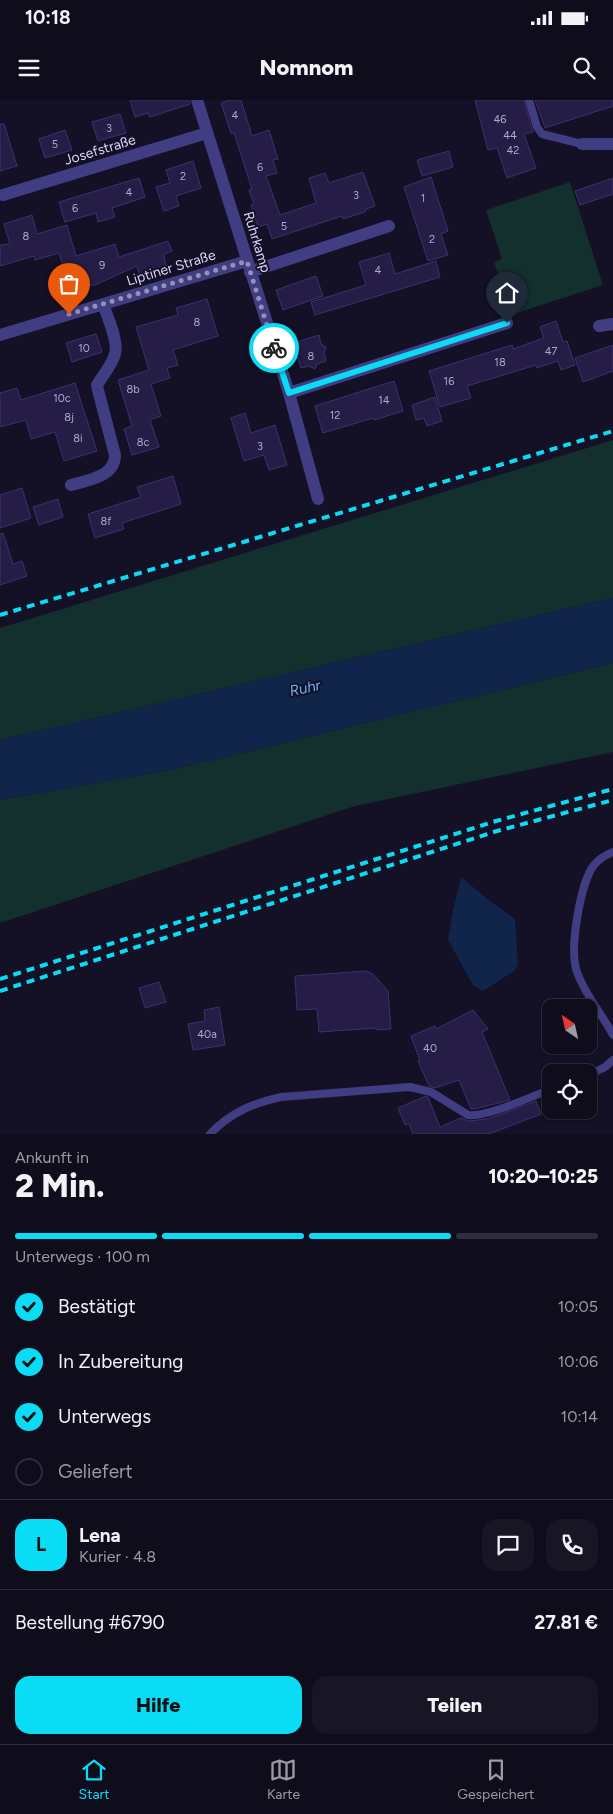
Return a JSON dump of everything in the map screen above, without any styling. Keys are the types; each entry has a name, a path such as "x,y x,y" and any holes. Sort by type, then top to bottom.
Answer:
{"street":[{"name":"Ruhrkamp","path":"198,100 289,393 318,499"},
{"name":"Josefstraße","path":"3,195 207,133"},
{"path":"582,144 613,144"},
{"name":"Liptiner Straße","path":"0,335 103,304 389,226"},
{"path":"71,485 102,475 109,471 115,461 116,455 98,390 98,385 115,356 116,350 116,343 103,304"},
{"path":"289,393 507,323"},
{"path":"599,326 613,324"}],"lane":[{"path":"528,100 537,127 542,134 582,144"},
{"path":"613,852 600,859 589,872 580,902 573,951 577,973 613,1035"},
{"path":"597,1071 605,1068 613,1060"},
{"path":"210,1134 227,1118 240,1111 265,1100 281,1097 410,1087 431,1092 468,1115 474,1116 542,1092"}],"green space":[{"path":"570,182 603,285 511,315 494,262 502,259 486,210"},
{"path":"613,440 613,598 0,740 0,628"},
{"path":"613,663 613,752 355,806 0,923 0,800 171,770"}],"water":[{"name":"Ruhr","path":"613,598 613,663 171,770 0,800 0,740"},
{"path":"461,877 515,919 518,965 514,971 482,991 473,985 448,940"}],"building":[{"path":"130,100 189,100 190,104 150,117 148,113 135,117"},
{"path":"229,100 241,100 252,136 269,130 278,159 273,160 277,173 266,176 280,215 316,203 309,178 325,173 329,183 363,172 375,206 366,209 365,212 343,219 342,216 272,239 267,224 258,227 251,205 254,204 249,190 252,189 234,133 231,133 221,103"},
{"path":"475,100 524,100 533,132 524,134 536,168 507,178 497,148 488,150"},
{"path":"535,100 613,100 613,106 545,128"},
{"path":"120,114 126,133 98,141 92,122"},
{"path":"0,124 4,124 17,166 0,171"},
{"path":"65,130 72,150 45,158 39,139"},
{"path":"449,151 453,167 422,176 417,160"},
{"path":"193,161 201,188 176,196 179,206 164,211 156,187 170,183 166,170"},
{"path":"431,177 448,231 441,234 448,255 428,261 404,187"},
{"path":"139,178 145,197 112,208 115,217 98,222 96,213 65,222 59,202"},
{"path":"613,178 613,194 580,205 575,191"},
{"path":"32,215 37,234 67,225 76,256 115,244 119,257 168,241 172,251 164,254 166,268 140,277 137,266 95,285 78,286 72,266 64,269 59,253 35,260 34,256 0,266 0,245 10,244 4,224"},
{"path":"389,253 395,274 436,261 440,277 315,315 311,302 366,285 359,262"},
{"path":"316,276 323,296 283,310 276,290"},
{"path":"207,299 218,336 173,350 178,365 167,368 170,378 151,384 161,416 150,420 159,447 132,455 124,429 132,426 118,380 149,370 136,327 178,315 176,308"},
{"path":"556,321 563,342 567,341 575,365 561,370 558,361 537,368 536,365 467,386 471,398 440,407 429,371 512,345 513,349 544,338 540,327"},
{"path":"96,334 102,352 72,362 66,343"},
{"path":"319,335 321,344 326,347 324,352 326,361 317,364 315,369 309,366 301,368 293,343"},
{"path":"613,345 613,371 583,382 575,358"},
{"path":"394,381 403,411 323,433 315,406"},
{"path":"75,383 97,451 64,461 55,432 31,439 26,420 0,427 0,393 17,388 21,400"},
{"path":"435,397 442,421 427,426 424,418 416,420 412,405"},
{"path":"245,413 251,433 275,425 287,465 269,470 264,455 244,461 231,418"},
{"path":"173,476 181,504 122,523 124,529 95,538 88,514 141,497 137,487"},
{"path":"22,488 31,518 0,528 0,495"},
{"path":"58,499 63,517 39,525 33,507"},
{"path":"3,533 13,564 22,561 27,576 0,585 0,534"},
{"path":"366,971 373,974 388,991 391,1029 376,1030 376,1028 319,1032 317,1009 297,1010 295,976"},
{"path":"159,982 166,1002 145,1008 139,988"},
{"path":"219,1007 225,1045 193,1050 188,1024 205,1021 204,1010"},
{"path":"473,1010 488,1029 482,1032 510,1100 471,1109 459,1080 435,1088 429,1086 418,1061 420,1060 411,1036 435,1026 436,1029"},
{"path":"426,1096 440,1127 461,1118 468,1121 487,1119 536,1101 541,1114 489,1134 413,1134 409,1124 405,1125 398,1108"}],"railway":[{"path":"0,615 613,431"},
{"path":"0,979 496,821 613,789"},
{"path":"0,991 497,831 613,800"}],"way so far":[{"path":"69,314 247,261 274,348"}],"route":[{"path":"274,348 289,393 507,323"}]}
